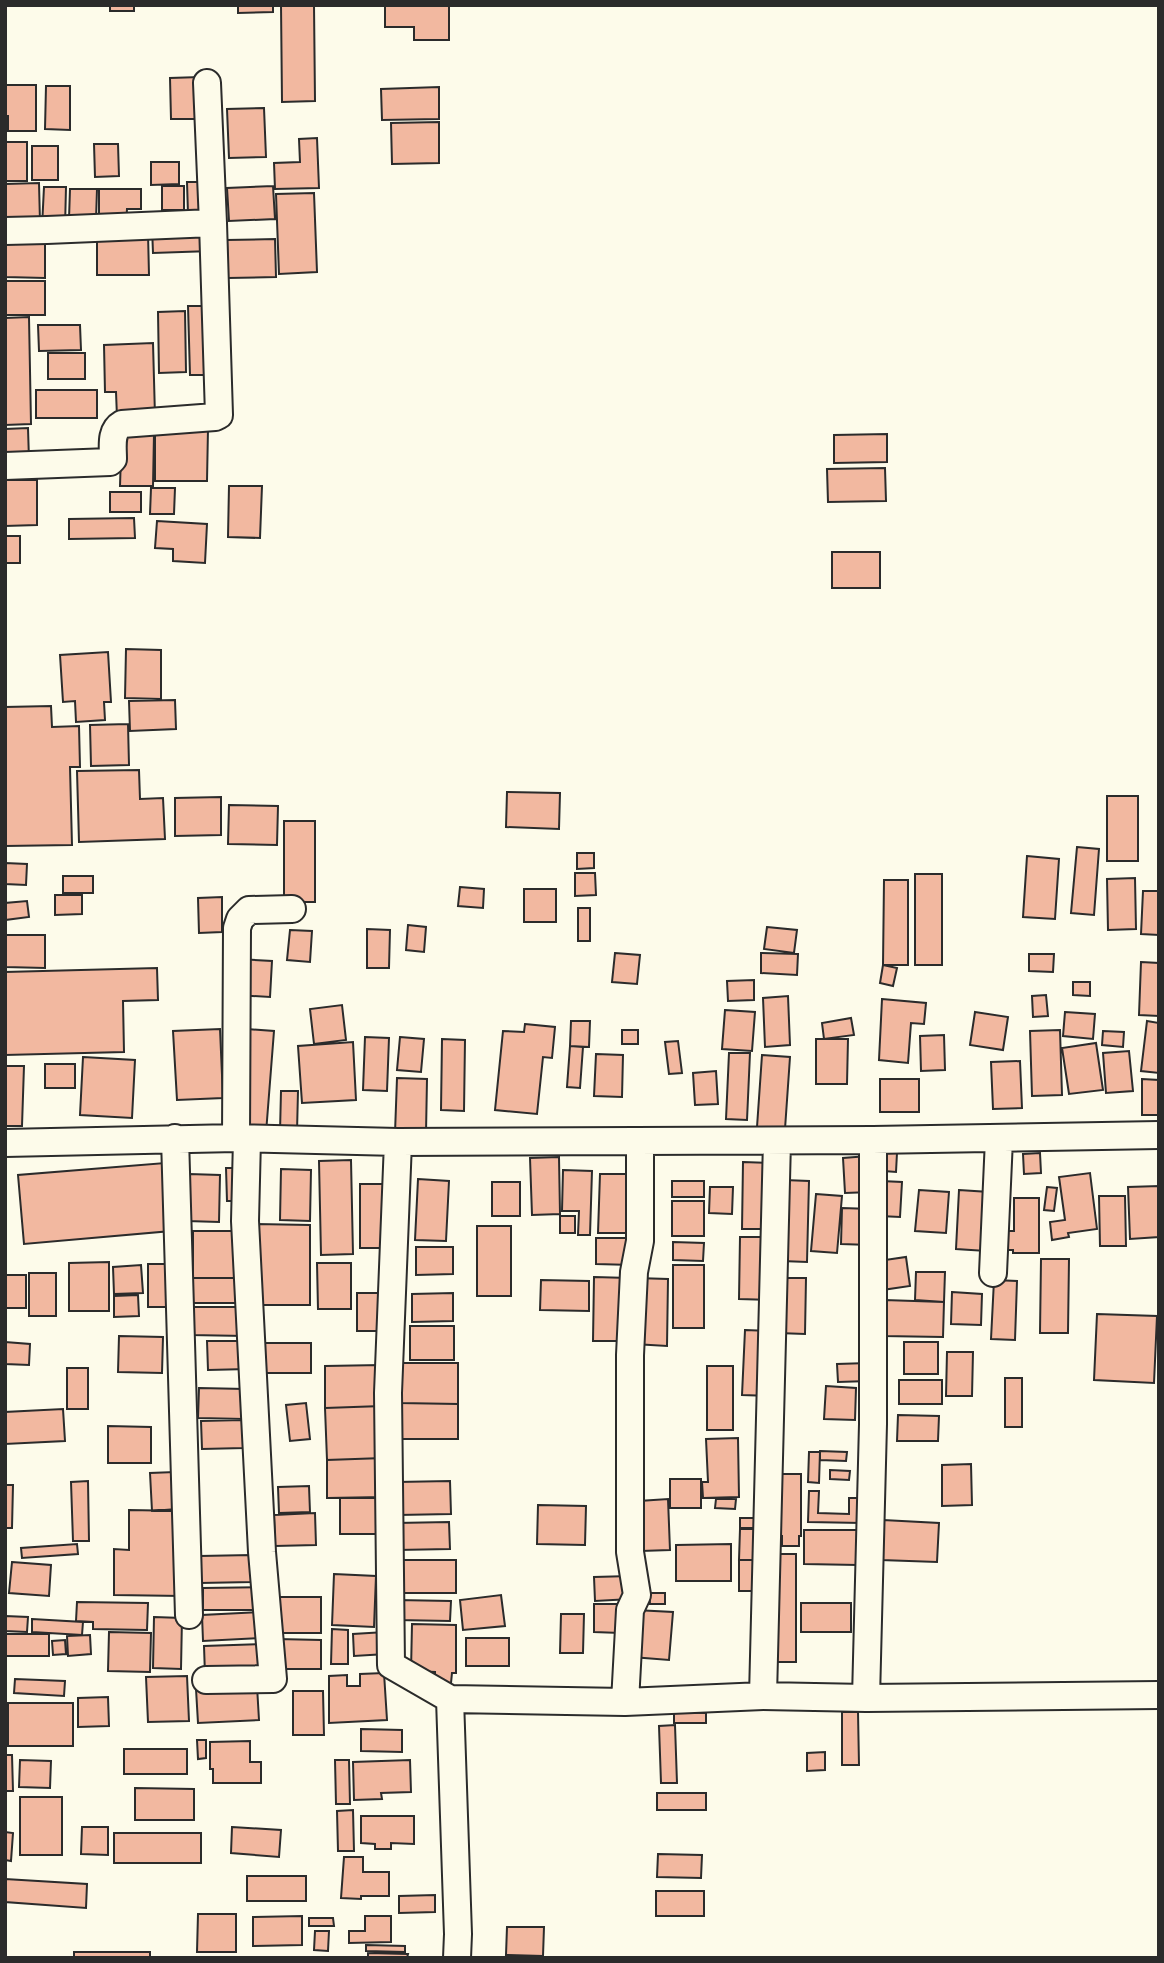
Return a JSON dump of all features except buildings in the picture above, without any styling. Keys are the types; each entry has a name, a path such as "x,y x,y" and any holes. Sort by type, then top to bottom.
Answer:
{"street":[{"path":"5,466 110,463 113,459 114,433 122,424 219,415 207,83"},
{"path":"5,230 213,223"},
{"path":"206,1680 273,1679 262,1552 241,1138 237,928 240,919 249,910 292,909"},
{"path":"5,1143 175,1138 398,1142 777,1141 1159,1135"},
{"path":"175,1138 189,1615"},
{"path":"993,1273 999,1139"},
{"path":"866,1698 873,1424 873,1140"},
{"path":"625,1702 630,1610 637,1595 630,1552 630,1368 634,1272 640,1241 640,1141"},
{"path":"763,1696 777,1141"},
{"path":"398,1142 388,1392 391,1665 450,1699 625,1702 763,1696 866,1698 1159,1695"},
{"path":"450,1699 457,1958"}]}
